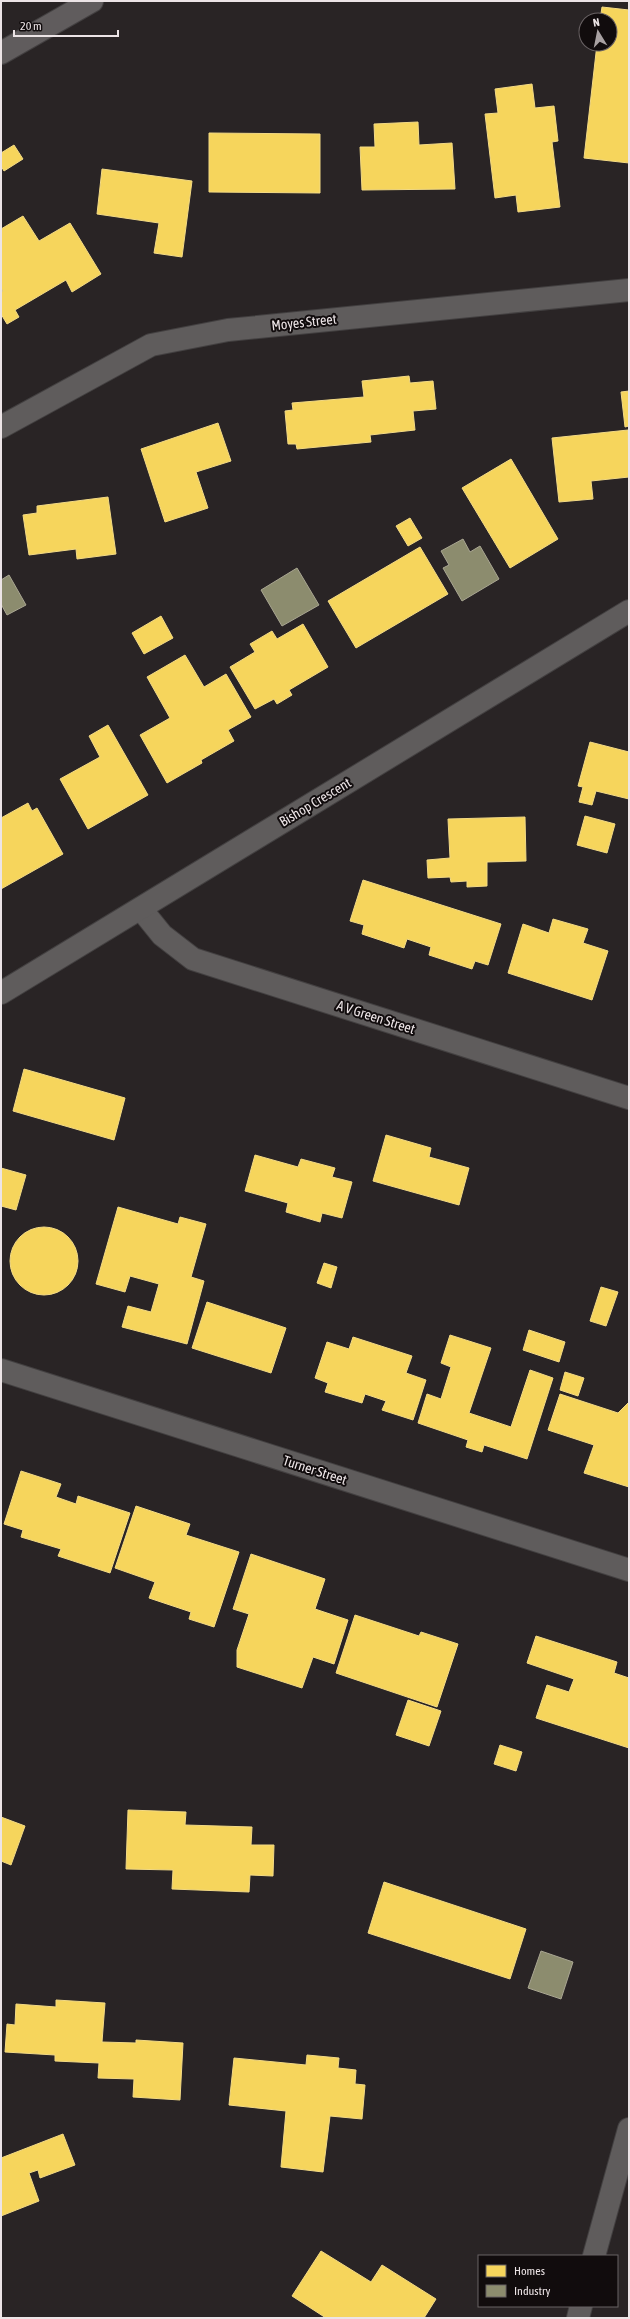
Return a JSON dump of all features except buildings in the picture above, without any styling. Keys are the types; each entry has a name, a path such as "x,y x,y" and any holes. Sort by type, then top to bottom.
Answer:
{"main road":[{"path":"1,53 92,1"}],"street":[{"name":"Moyes Street","path":"1,427 152,345 228,330 629,290"},
{"name":"Bishop Crescent","path":"1,993 629,611"},
{"name":"A V Green Street","path":"141,909 162,936 194,959 629,1098"},
{"name":"Turner Street","path":"1,1370 629,1570"},
{"path":"594,2255 629,2129"},
{"path":"578,2318 581,2307"}]}
